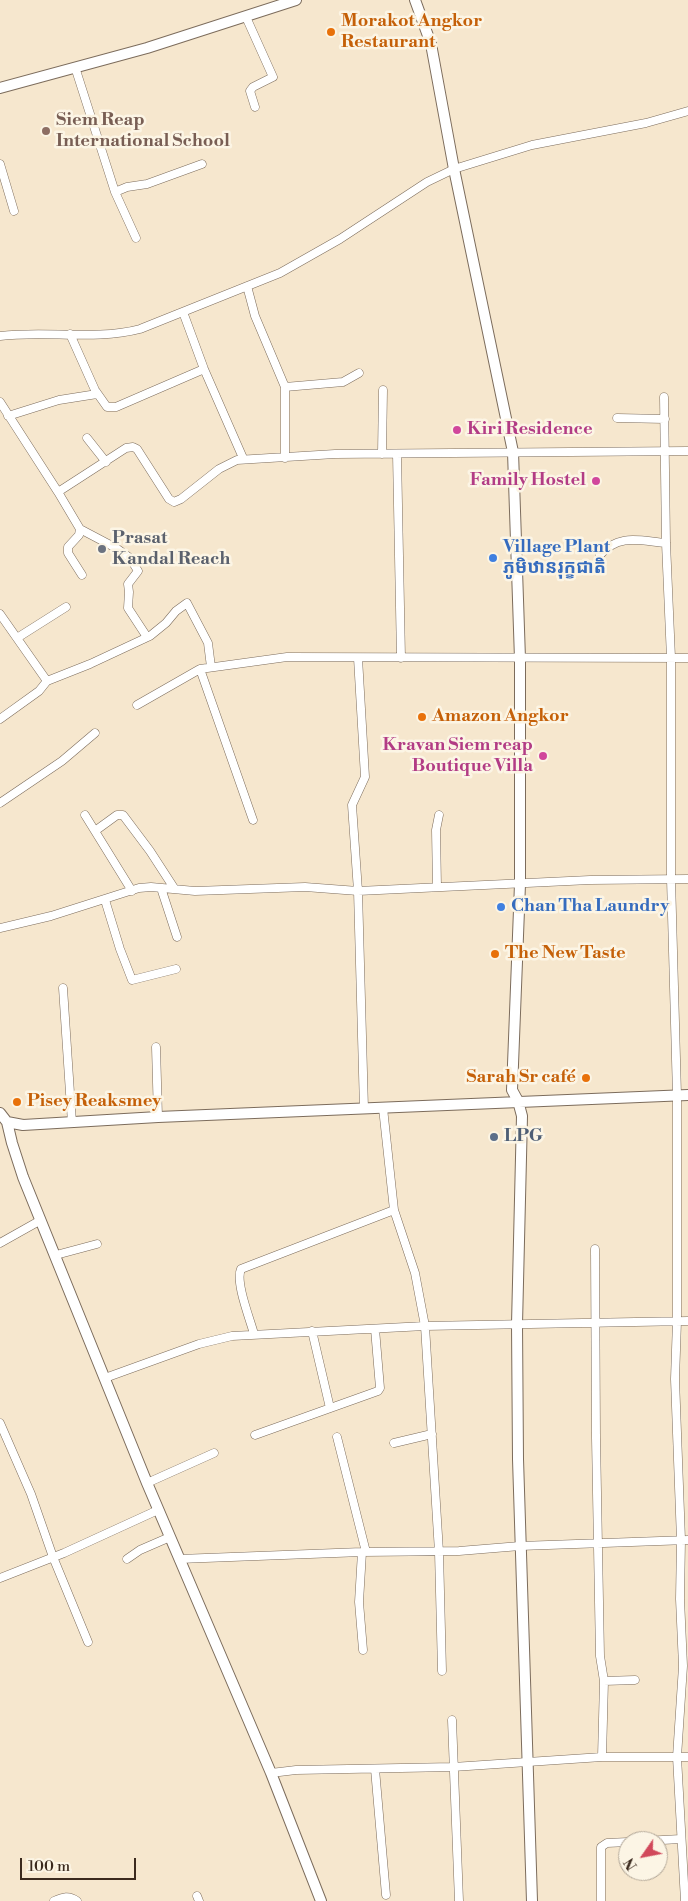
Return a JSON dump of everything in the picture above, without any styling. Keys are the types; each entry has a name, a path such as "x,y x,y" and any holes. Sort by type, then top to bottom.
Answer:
{"street":[{"path":"0,88 147,48 296,0"},
{"path":"415,0 431,44 454,169 513,452 520,658 520,884 512,1090 518,1101 522,1116 517,1324 520,1546 532,1901"},
{"path":"246,17 273,77 250,90 255,107"},
{"path":"75,67 115,192 136,238"},
{"path":"0,336 128,332 184,312 280,273 340,239 409,193 454,169 532,145 646,122 688,111"},
{"path":"0,164 14,211"},
{"path":"115,192 127,187 146,184 202,164"},
{"path":"247,286 255,316 285,387 285,458"},
{"path":"184,312 204,369 243,458"},
{"path":"70,334 97,394 107,407 116,407 204,369"},
{"path":"285,387 343,382 359,373"},
{"path":"382,454 383,390"},
{"path":"8,416 59,400 97,394"},
{"path":"664,397 666,543 672,658 671,879 677,1095 677,1322 675,1379 685,1540 680,1599 683,1666 677,1758 685,1901"},
{"path":"0,402 80,529 80,535 68,547 68,553 82,575"},
{"path":"617,418 665,418"},
{"path":"86,438 106,462"},
{"path":"58,492 126,448 133,447 137,449 169,499 174,502 181,499 230,462 243,458 285,458 335,454 688,451"},
{"path":"396,454 401,658"},
{"path":"80,529 116,548 130,558 138,571 128,584 128,608 147,638"},
{"path":"600,555 617,541 631,540 666,543"},
{"path":"0,719 39,691 47,681 147,638 166,623 176,611 188,603 208,643 212,667"},
{"path":"17,638 66,608"},
{"path":"0,614 47,681"},
{"path":"137,705 200,669 287,657 688,658"},
{"path":"358,658 365,777 352,805 358,891 364,1109"},
{"path":"200,669 253,820"},
{"path":"0,802 62,761 95,733"},
{"path":"84,815 132,891"},
{"path":"94,830 117,815 123,815 150,851 174,888"},
{"path":"437,887 436,830 439,815"},
{"path":"0,928 51,916 151,887 195,890 305,886 358,891 688,879"},
{"path":"162,888 177,937"},
{"path":"105,900 120,950 132,980 176,969"},
{"path":"63,988 72,1123"},
{"path":"156,1047 158,1117"},
{"path":"7,1122 23,1125 158,1117 688,1095"},
{"path":"383,1108 394,1210 415,1273 425,1326 439,1552 442,1670"},
{"path":"0,1113 7,1122 12,1144 41,1220 147,1483 271,1772 321,1901"},
{"path":"254,1334 240,1285 239,1274 241,1269 394,1210"},
{"path":"0,1243 41,1220"},
{"path":"56,1255 97,1244"},
{"path":"595,1248 600,1656 604,1681 602,1757"},
{"path":"105,1378 208,1341 232,1336 425,1326 688,1321"},
{"path":"255,1435 379,1390 375,1329"},
{"path":"312,1331 330,1408"},
{"path":"1,1420 88,1642"},
{"path":"394,1443 432,1434"},
{"path":"337,1437 364,1552 359,1602 363,1650"},
{"path":"147,1483 214,1453"},
{"path":"0,1578 54,1557 158,1510"},
{"path":"127,1559 140,1550 170,1537"},
{"path":"179,1559 364,1552 439,1552 520,1546 685,1540"},
{"path":"604,1681 635,1680"},
{"path":"452,1720 459,1901"},
{"path":"271,1772 453,1767 602,1757 688,1757"},
{"path":"375,1768 386,1895"},
{"path":"668,1840 681,1839"},
{"path":"601,1901 601,1847 607,1843 618,1842"},
{"path":"54,1901 64,1897 72,1897 77,1901"}],"place":[{"name":"Morakot Angkor Restaurant","path":"331,32"},
{"name":"Siem Reap International School","path":"46,131"},
{"name":"Kiri Residence","path":"457,430"},
{"name":"Family Hostel","path":"596,481"},
{"name":"Prasat Kandal Reach","path":"102,549"},
{"name":"Village Plant ភូមិឋានរុក្ខជាតិ","path":"493,558"},
{"name":"Amazon Angkor","path":"422,717"},
{"name":"Kravan Siem reap Boutique Villa","path":"543,756"},
{"name":"Chan Tha Laundry","path":"501,907"},
{"name":"The New Taste","path":"495,954"},
{"name":"Sarah Sr café","path":"586,1078"},
{"name":"Pisey Reaksmey","path":"17,1102"},
{"name":"LPG","path":"494,1137"}]}
